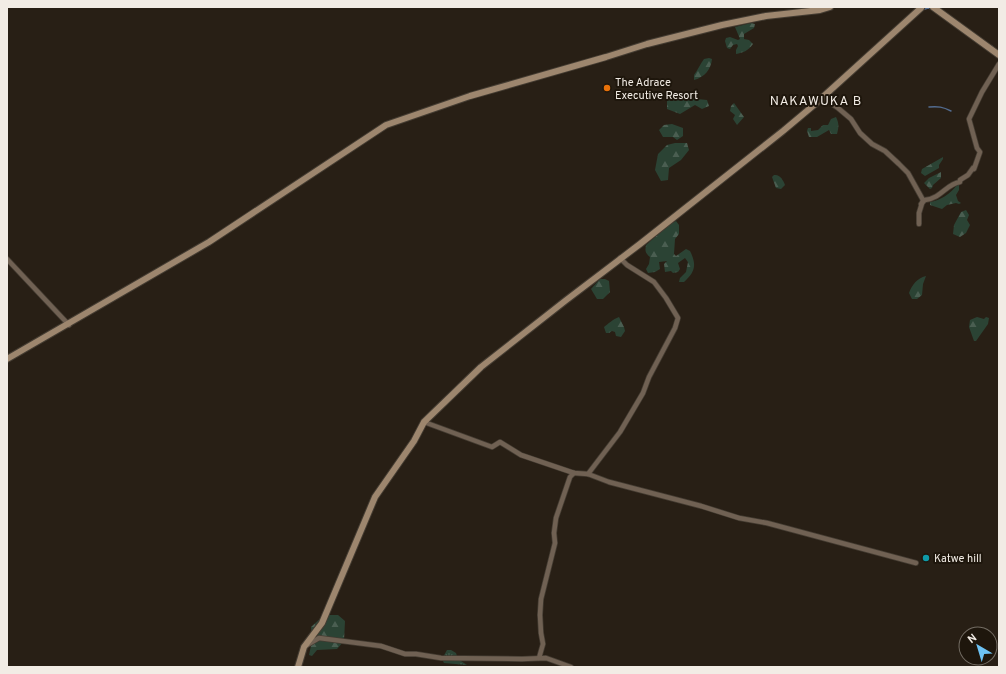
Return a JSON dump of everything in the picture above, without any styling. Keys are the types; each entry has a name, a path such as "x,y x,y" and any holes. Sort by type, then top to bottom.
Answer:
{"main road":[{"path":"7,359 209,242 386,125 470,96 647,44 722,25 766,16 820,10 830,7"},
{"path":"298,667 304,647 322,623 375,497 414,441 424,422 481,367 763,148 822,97 921,7"},
{"path":"933,7 999,55"},
{"path":"941,7 945,16"}],"street":[{"path":"919,224 918,213 925,200 933,199 938,196 948,189 953,183 960,182 960,180 968,175 973,168 974,169 980,152 977,148 969,119 982,92 999,64"},
{"path":"822,97 851,119 859,132 872,144 885,151 908,174 923,200 922,204"},
{"path":"588,474 620,432 643,393 649,377 675,328 678,318 664,294 654,282 627,265 620,258"},
{"path":"7,259 69,324"},
{"path":"424,422 492,447 500,442 521,456 574,472 588,474 609,482 701,506 739,518 767,523 916,563"},
{"path":"539,658 543,644 540,615 541,598 555,543 554,534 556,518 570,477 574,472"},
{"path":"304,647 319,638 381,646 405,654 416,654 441,658 539,658 551,659 571,667"}],"green space":[{"path":"751,23 755,24 754,28 744,34 744,39 749,40 753,44 750,48 736,54 737,44 733,45 730,49 727,48 725,41 726,38 730,37 738,40 740,39 735,27"},
{"path":"704,59 712,59 709,69 704,75 694,80 694,75"},
{"path":"677,97 707,100 709,106 702,109 695,105 680,114 667,109 667,100"},
{"path":"734,103 744,117 737,125 733,119 735,115 730,111 731,106"},
{"path":"836,117 838,121 837,134 831,134 829,130 817,137 809,137 807,131 808,128 811,128 811,131 818,130 823,125 828,125 831,119"},
{"path":"672,124 683,128 683,136 677,140 673,137 663,137 659,130 664,125"},
{"path":"687,143 689,150 681,160 669,168 668,180 661,181 655,170 658,154 667,145"},
{"path":"943,157 939,168 925,176 921,173 922,169"},
{"path":"941,172 941,178 933,185 932,188 930,189 924,183 929,178"},
{"path":"774,175 780,176 785,185 781,189 776,188 772,177"},
{"path":"957,185 959,185 959,190 956,195 958,201 961,203 947,205 942,209 930,205 930,202 945,196"},
{"path":"966,210 969,215 967,220 970,225 966,233 960,237 953,234 954,225 961,212"},
{"path":"676,221 679,225 679,234 675,239 674,254 676,256 686,249 690,251 694,260 693,271 684,282 679,282 680,278 686,272 688,262 685,258 678,263 680,269 678,272 665,272 664,264 667,261 659,262 660,269 655,272 648,273 646,269 649,264 650,257 646,252 646,245 670,224"},
{"path":"926,276 923,284 922,295 917,299 912,299 909,293 915,282"},
{"path":"600,279 609,281 610,292 603,299 597,299 591,289"},
{"path":"619,317 625,331 621,337 616,336 615,332 612,331 606,333 604,327"},
{"path":"977,317 984,319 986,317 989,318 988,324 976,341 974,341 969,327 970,320"},
{"path":"324,615 338,615 345,621 344,641 337,649 317,650 312,656 309,655 312,641 311,627"},
{"path":"447,650 451,650 456,653 458,659 467,665 444,663 442,659"}],"waterway":[{"path":"922,10 928,8 932,9"},
{"path":"988,44 993,47"},
{"path":"929,107 940,107 951,111"}],"place":[{"name":"The Adrace Executive Resort","path":"607,88"},
{"name":"Katwe hill","path":"926,558"}],"district":[{"name":"NAKAWUKA B","path":"816,100"}]}
